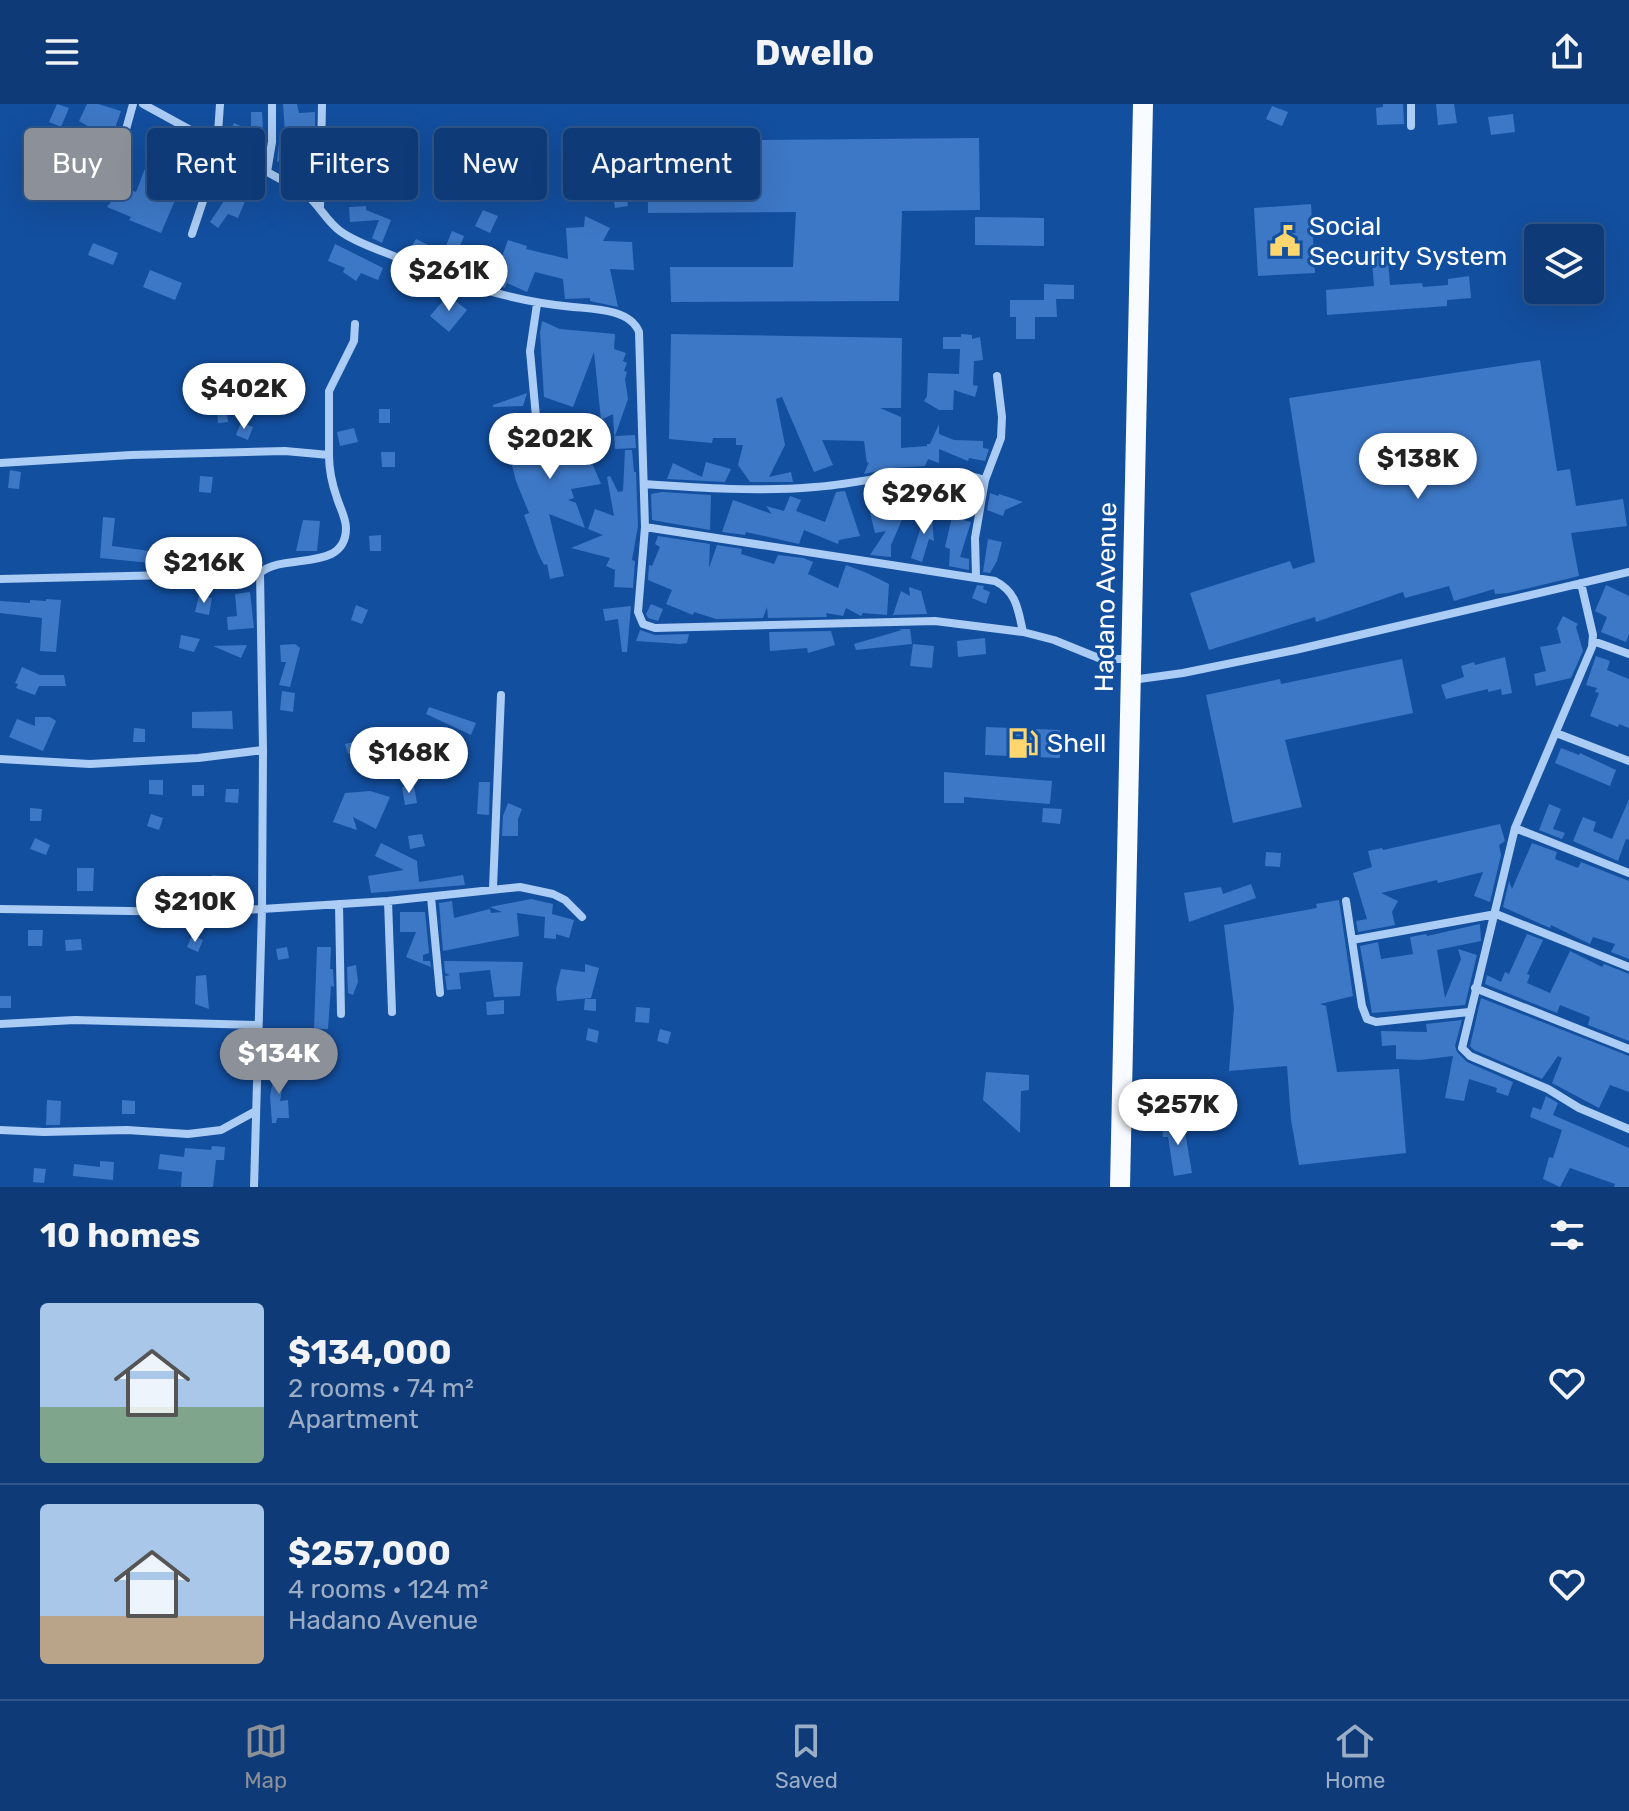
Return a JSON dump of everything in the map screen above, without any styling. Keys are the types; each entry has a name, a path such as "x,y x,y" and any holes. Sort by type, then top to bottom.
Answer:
{"main road":[{"name":"Hadano Avenue","path":"1120,1179 1143,104"}],"street":[{"path":"126,128 133,104"},
{"path":"143,104 188,128"},
{"path":"219,128 220,104"},
{"path":"272,104 272,142 267,172 302,191 340,231 493,294 537,304 598,310 622,316 636,324 639,332 645,527 638,612 639,619 648,626 935,621 1023,632 1054,640 1101,659 1131,659"},
{"path":"320,207 322,104"},
{"path":"1411,104 1411,126"},
{"path":"192,234 204,200"},
{"path":"536,417 530,351 537,304"},
{"path":"0,579 260,573 280,562 332,555 340,547 346,524 332,483 329,391 354,341 355,324"},
{"path":"976,576 975,538 985,480 1001,438 997,376"},
{"path":"0,463 117,455 285,451 329,455"},
{"path":"644,484 791,489 936,471 985,480"},
{"path":"645,527 995,581 1012,593 1023,632"},
{"path":"1131,680 1183,673 1295,650 1629,572"},
{"path":"254,1187 262,909 260,573"},
{"path":"1581,583 1593,641 1515,828 1462,1045 1466,1055 1548,1089 1579,1108 1629,1129"},
{"path":"1593,641 1629,654"},
{"path":"493,888 501,695"},
{"path":"1556,733 1629,761"},
{"path":"0,759 90,764 198,758 263,750"},
{"path":"1515,828 1629,873"},
{"path":"0,909 194,912 388,901 493,888 541,889 565,900 582,917"},
{"path":"431,897 440,993"},
{"path":"388,901 392,1012"},
{"path":"1346,901 1362,1006 1367,1019 1376,1022 1469,1012"},
{"path":"339,904 341,1014"},
{"path":"1352,940 1496,914 1629,967"},
{"path":"1475,988 1629,1049"},
{"path":"0,1024 75,1020 257,1025"},
{"path":"0,1130 127,1130 188,1134 221,1130 254,1112"}],"building":[{"path":"57,104 69,108 61,127 49,122"},
{"path":"87,104 121,111 115,128 91,128 79,121"},
{"path":"283,104 297,104 299,113 315,112 315,128 285,128"},
{"path":"1383,104 1403,104 1404,124 1377,125 1376,108 1383,107"},
{"path":"1436,104 1454,104 1457,123 1438,125"},
{"path":"1272,106 1288,112 1282,126 1266,119"},
{"path":"251,112 262,112 263,128 251,128"},
{"path":"1513,114 1515,132 1491,135 1488,117"},
{"path":"979,138 980,210 902,211 899,301 671,302 670,267 793,267 796,212 648,213 648,200 760,200 760,140"},
{"path":"281,144 281,163 277,161"},
{"path":"147,163 147,200 175,200 161,233 107,207 112,200 131,200 131,190 136,192"},
{"path":"222,200 246,200 238,218 228,214 218,228 210,222 224,201"},
{"path":"614,200 627,200 628,206 615,208"},
{"path":"1311,204 1315,273 1258,276 1254,208"},
{"path":"366,206 366,210 391,220 382,243 372,238 379,220 350,222 349,207"},
{"path":"483,210 498,216 490,233 475,226"},
{"path":"585,216 610,228 603,241 632,242 634,270 610,269 618,307 590,301 590,298 565,299 563,279 535,272 527,292 507,283 505,288 492,284 508,240 527,246 526,249 568,259 566,228 584,227"},
{"path":"975,217 1044,218 1044,246 975,245"},
{"path":"452,231 464,236 458,251 446,246"},
{"path":"416,239 451,256 445,269 407,254"},
{"path":"93,243 118,253 113,265 88,255"},
{"path":"335,244 383,268 378,280 361,273 356,281 343,272 345,268 328,261"},
{"path":"1387,248 1390,285 1448,285 1448,279 1469,276 1471,298 1447,300 1447,306 1327,315 1326,290 1374,286 1371,249"},
{"path":"150,270 182,283 175,300 143,287"},
{"path":"1044,284 1074,285 1074,299 1056,299 1057,317 1035,317 1035,339 1016,339 1016,317 1010,317 1010,300 1044,300"},
{"path":"448,295 467,310 449,332 430,316"},
{"path":"542,321 560,329 615,334 614,349 626,353 623,361 627,363 624,371 627,372 628,399 615,436 635,435 636,448 615,449 613,414 601,420 594,352 573,407 544,397"},
{"path":"671,334 902,338 901,408 880,408 901,417 901,448 927,446 939,424 939,434 954,440 983,441 983,448 989,449 985,461 969,458 968,461 939,449 939,463 928,459 925,466 864,474 869,462 864,441 822,440 833,465 814,472 782,397 776,399 785,445 769,477 791,472 793,482 750,482 738,465 743,445 736,445 736,438 713,438 712,443 669,439"},
{"path":"961,334 972,335 972,339 980,337 983,360 974,361 973,385 978,386 975,397 954,390 953,410 939,410 924,401 928,373 959,374 960,349 943,349 943,337 961,337"},
{"path":"1540,360 1557,471 1570,469 1576,506 1623,499 1627,526 1571,533 1579,576 1508,593 1495,594 1494,589 1454,601 1449,586 1405,598 1403,592 1316,622 1315,617 1209,650 1190,593 1290,561 1293,569 1315,562 1289,398"},
{"path":"204,374 206,386 195,387 193,375"},
{"path":"225,389 228,422 218,423 215,390"},
{"path":"527,393 523,406 493,407 493,405"},
{"path":"379,409 390,409 390,423 379,423"},
{"path":"514,415 548,433 545,438 575,432 576,429 588,432 598,452 589,456 601,484 571,489 574,498 568,500 576,503 585,528 549,514 564,576 550,579 547,564 544,565 538,553 524,515 529,513 516,481 505,438"},
{"path":"241,422 253,427 248,440 236,435"},
{"path":"354,428 358,442 340,446 337,432"},
{"path":"625,450 632,450 636,472 638,526 632,560 635,561 633,588 614,587 615,570 606,566 610,558 571,548 603,535 588,529 595,509 614,516 607,477 610,476 618,492 623,491"},
{"path":"381,452 395,452 395,467 382,467"},
{"path":"706,462 731,469 725,482 667,479 673,463 702,477"},
{"path":"10,470 21,472 19,489 8,488"},
{"path":"200,476 213,477 211,493 199,492"},
{"path":"952,481 977,488 974,504 947,493"},
{"path":"888,484 883,501 904,509 905,513 891,545 891,557 870,555 886,531 875,533 864,488"},
{"path":"845,491 860,536 839,540 838,544 804,530 799,544 746,532 745,535 722,532 733,500 772,514 766,506 784,511 790,496 801,500 796,511 825,522 836,492"},
{"path":"990,493 1023,502 1005,510 1003,516 987,510"},
{"path":"651,494 711,495 710,530 652,520"},
{"path":"930,498 934,541 929,539 922,562 911,558"},
{"path":"103,517 115,518 112,546 162,550 161,564 100,558"},
{"path":"952,517 971,522 960,557 969,559 969,570 949,566 950,549 945,547"},
{"path":"303,520 320,521 317,551 296,551"},
{"path":"381,535 381,551 370,551 369,536"},
{"path":"658,536 710,544 709,568 717,545 742,549 741,554 774,564 778,555 803,558 813,562 808,574 838,588 846,565 889,584 887,615 863,613 861,616 846,608 843,616 826,613 827,617 768,618 767,607 763,618 716,619 694,612 693,615 666,604 672,590 648,580 649,565 652,566 660,547 655,544"},
{"path":"988,539 1002,542 990,573 983,572"},
{"path":"977,585 984,586 983,589 990,592 986,604 972,598"},
{"path":"1606,585 1629,596 1629,634 1626,642 1601,632 1607,617 1595,611"},
{"path":"909,587 921,591 927,614 893,615 901,591 910,596"},
{"path":"250,592 254,628 228,630 227,617 237,616 235,594"},
{"path":"199,595 212,598 209,615 195,612"},
{"path":"30,600 61,600 56,652 40,651 42,618 0,613 0,601 30,603"},
{"path":"651,604 663,609 658,621 648,618 646,614"},
{"path":"356,605 368,610 362,624 351,620"},
{"path":"631,606 627,652 622,652 618,619 605,621 603,609"},
{"path":"1563,616 1578,624 1576,627 1583,651 1571,678 1536,686 1534,674 1546,671 1540,647 1561,643 1557,628"},
{"path":"899,629 910,629 912,644 856,650 854,644 902,630"},
{"path":"640,630 655,635 689,634 687,643 681,644 636,641"},
{"path":"831,631 835,645 808,653 807,648 770,651 769,632"},
{"path":"181,635 200,639 194,652 179,648"},
{"path":"985,638 986,654 958,657 957,641"},
{"path":"295,644 300,648 290,687 279,685 286,662 281,662 280,645"},
{"path":"913,644 934,646 932,668 910,666"},
{"path":"247,645 241,658 213,646"},
{"path":"1596,656 1610,661 1607,670 1629,679 1629,728 1590,716 1599,693 1595,692 1597,688 1586,685"},
{"path":"1505,657 1512,693 1502,695 1501,689 1488,692 1488,689 1446,699 1441,685 1464,677 1461,666"},
{"path":"1402,659 1413,713 1285,740 1302,807 1233,823 1206,695 1280,679 1281,684"},
{"path":"22,667 40,675 64,675 66,686 39,686 35,695 16,688"},
{"path":"282,691 295,693 293,712 280,710"},
{"path":"429,707 476,723 471,735 426,714"},
{"path":"232,711 233,729 192,728 192,712"},
{"path":"35,717 50,717 56,721 43,751 9,737 17,719 35,726"},
{"name":"Shell","path":"986,727 1060,730 1060,758 985,755"},
{"path":"134,728 145,729 145,742 133,742"},
{"path":"367,739 390,745 377,748 375,756 362,751 348,754 345,744"},
{"path":"1561,748 1580,753 1616,770 1610,786 1555,763"},
{"path":"944,772 1052,781 1050,804 964,797 964,803 944,803"},
{"path":"149,780 163,780 163,795 149,794"},
{"path":"479,782 490,782 489,815 477,814"},
{"path":"192,785 204,785 204,796 192,796"},
{"path":"414,786 417,803 405,805 402,787"},
{"path":"226,789 239,789 238,803 225,802"},
{"path":"370,791 390,797 376,829 353,817 357,830 333,822 345,793"},
{"path":"1629,799 1629,840 1626,839 1618,861 1573,841 1583,817 1596,822 1593,831 1612,839"},
{"path":"508,803 522,809 518,819 518,836 502,836 503,816"},
{"path":"1549,804 1561,809 1553,829 1565,833 1562,839 1539,830"},
{"path":"30,808 42,809 41,821 30,821"},
{"path":"1043,808 1062,809 1060,824 1042,822"},
{"path":"151,814 163,818 159,830 147,826"},
{"path":"1500,824 1505,841 1499,845 1501,855 1490,902 1474,896 1483,872 1438,883 1437,880 1381,893 1398,901 1392,912 1395,925 1358,932 1356,921 1367,919 1353,873 1372,867 1368,851"},
{"path":"422,834 425,846 410,849 408,836"},
{"path":"35,838 50,845 46,855 30,849"},
{"path":"381,843 417,861 419,882 463,875 465,885 371,893 368,876 404,870 375,856"},
{"path":"1532,843 1557,852 1555,859 1578,868 1581,862 1629,881 1629,959 1611,952 1615,944 1593,937 1590,944 1503,907 1509,881 1512,889"},
{"path":"1266,852 1281,853 1280,867 1265,866"},
{"path":"77,868 94,868 93,891 77,891"},
{"path":"212,875 225,876 225,889 211,888"},
{"path":"156,876 168,878 166,892 154,891"},
{"path":"1251,884 1256,898 1189,922 1184,893 1221,887 1223,894"},
{"path":"531,899 553,904 552,914 574,920 569,938 556,934 556,939 544,938 545,917 517,913 519,936 443,951 439,903 452,901 454,918 490,909 491,913 502,912 490,907"},
{"path":"1339,900 1353,996 1320,1004 1326,1006 1337,1072 1399,1069 1406,1153 1299,1165 1291,1120 1287,1066 1229,1071 1234,1008 1224,925 1317,908 1316,904"},
{"path":"400,912 425,912 429,953 423,955 423,961 430,961 431,967 406,957 416,932 400,932"},
{"path":"1480,924 1481,941 1437,950 1445,998 1461,959 1458,949 1477,955 1465,1005 1372,1013 1360,946 1378,942 1381,959 1413,954 1410,937"},
{"path":"28,930 43,930 42,946 28,946"},
{"path":"1527,934 1543,940 1527,974 1530,975 1527,983 1550,993 1570,951 1602,967 1604,964 1629,974 1629,1041 1588,1025 1590,1017 1560,1005 1557,1013 1485,984 1487,975 1501,982 1505,972 1509,974"},
{"path":"192,935 203,940 198,952 187,947"},
{"path":"81,939 82,950 66,951 65,940"},
{"path":"287,947 289,958 278,960 276,949"},
{"path":"317,947 331,947 330,969 333,969 334,987 331,986 328,1029 314,1029"},
{"path":"444,961 523,962 520,996 494,997 490,970 459,973 461,989 447,990 445,976 450,975 445,973"},
{"path":"585,964 599,968 591,998 557,1001 556,989 561,969 585,972"},
{"path":"356,965 358,982 353,995 348,993 347,967"},
{"path":"206,975 209,1009 195,1004 196,976"},
{"path":"0,996 11,996 11,1008 0,1008"},
{"path":"1481,998 1629,1056 1629,1092 1610,1085 1599,1108 1552,1083 1562,1058 1558,1056 1542,1079 1474,1050 1470,1046"},
{"path":"585,999 596,999 596,1011 584,1010"},
{"path":"504,1000 504,1014 487,1015 486,1002"},
{"path":"636,1007 650,1008 649,1023 635,1022"},
{"path":"1462,1020 1455,1046 1457,1052 1467,1062 1513,1082 1508,1096 1496,1092 1497,1088 1469,1079 1464,1101 1445,1098 1453,1056 1396,1059 1396,1045 1382,1046 1381,1031 1427,1032 1426,1024"},
{"path":"588,1028 599,1031 597,1043 586,1040"},
{"path":"660,1029 671,1032 668,1044 657,1041"},
{"path":"281,1030 282,1042 269,1044 268,1031"},
{"path":"276,1066 286,1068 280,1101 288,1100 289,1118 277,1118 276,1123 272,1123 270,1096"},
{"path":"986,1072 1029,1075 1029,1090 1021,1091 1020,1133 983,1100"},
{"path":"1546,1096 1558,1103 1553,1115 1629,1148 1629,1187 1614,1187 1615,1184 1570,1168 1560,1187 1543,1179 1562,1130 1530,1117 1533,1107 1541,1110"},
{"path":"1199,1097 1211,1097 1211,1109 1199,1109"},
{"path":"47,1100 61,1101 60,1125 46,1125"},
{"path":"122,1100 135,1101 135,1114 122,1114"},
{"path":"1183,1120 1192,1173 1174,1176 1168,1137 1163,1137 1162,1122"},
{"path":"212,1146 225,1147 224,1160 216,1160 213,1187 181,1187 182,1172 158,1169 160,1154 184,1157 185,1148 211,1150"},
{"path":"100,1161 114,1162 113,1180 73,1176 74,1164 100,1167"},
{"path":"34,1168 46,1169 44,1183 33,1182"}],"place":[{"name":"Social Security System","path":"1285,241"},
{"name":"Shell","path":"1023,743"}]}
